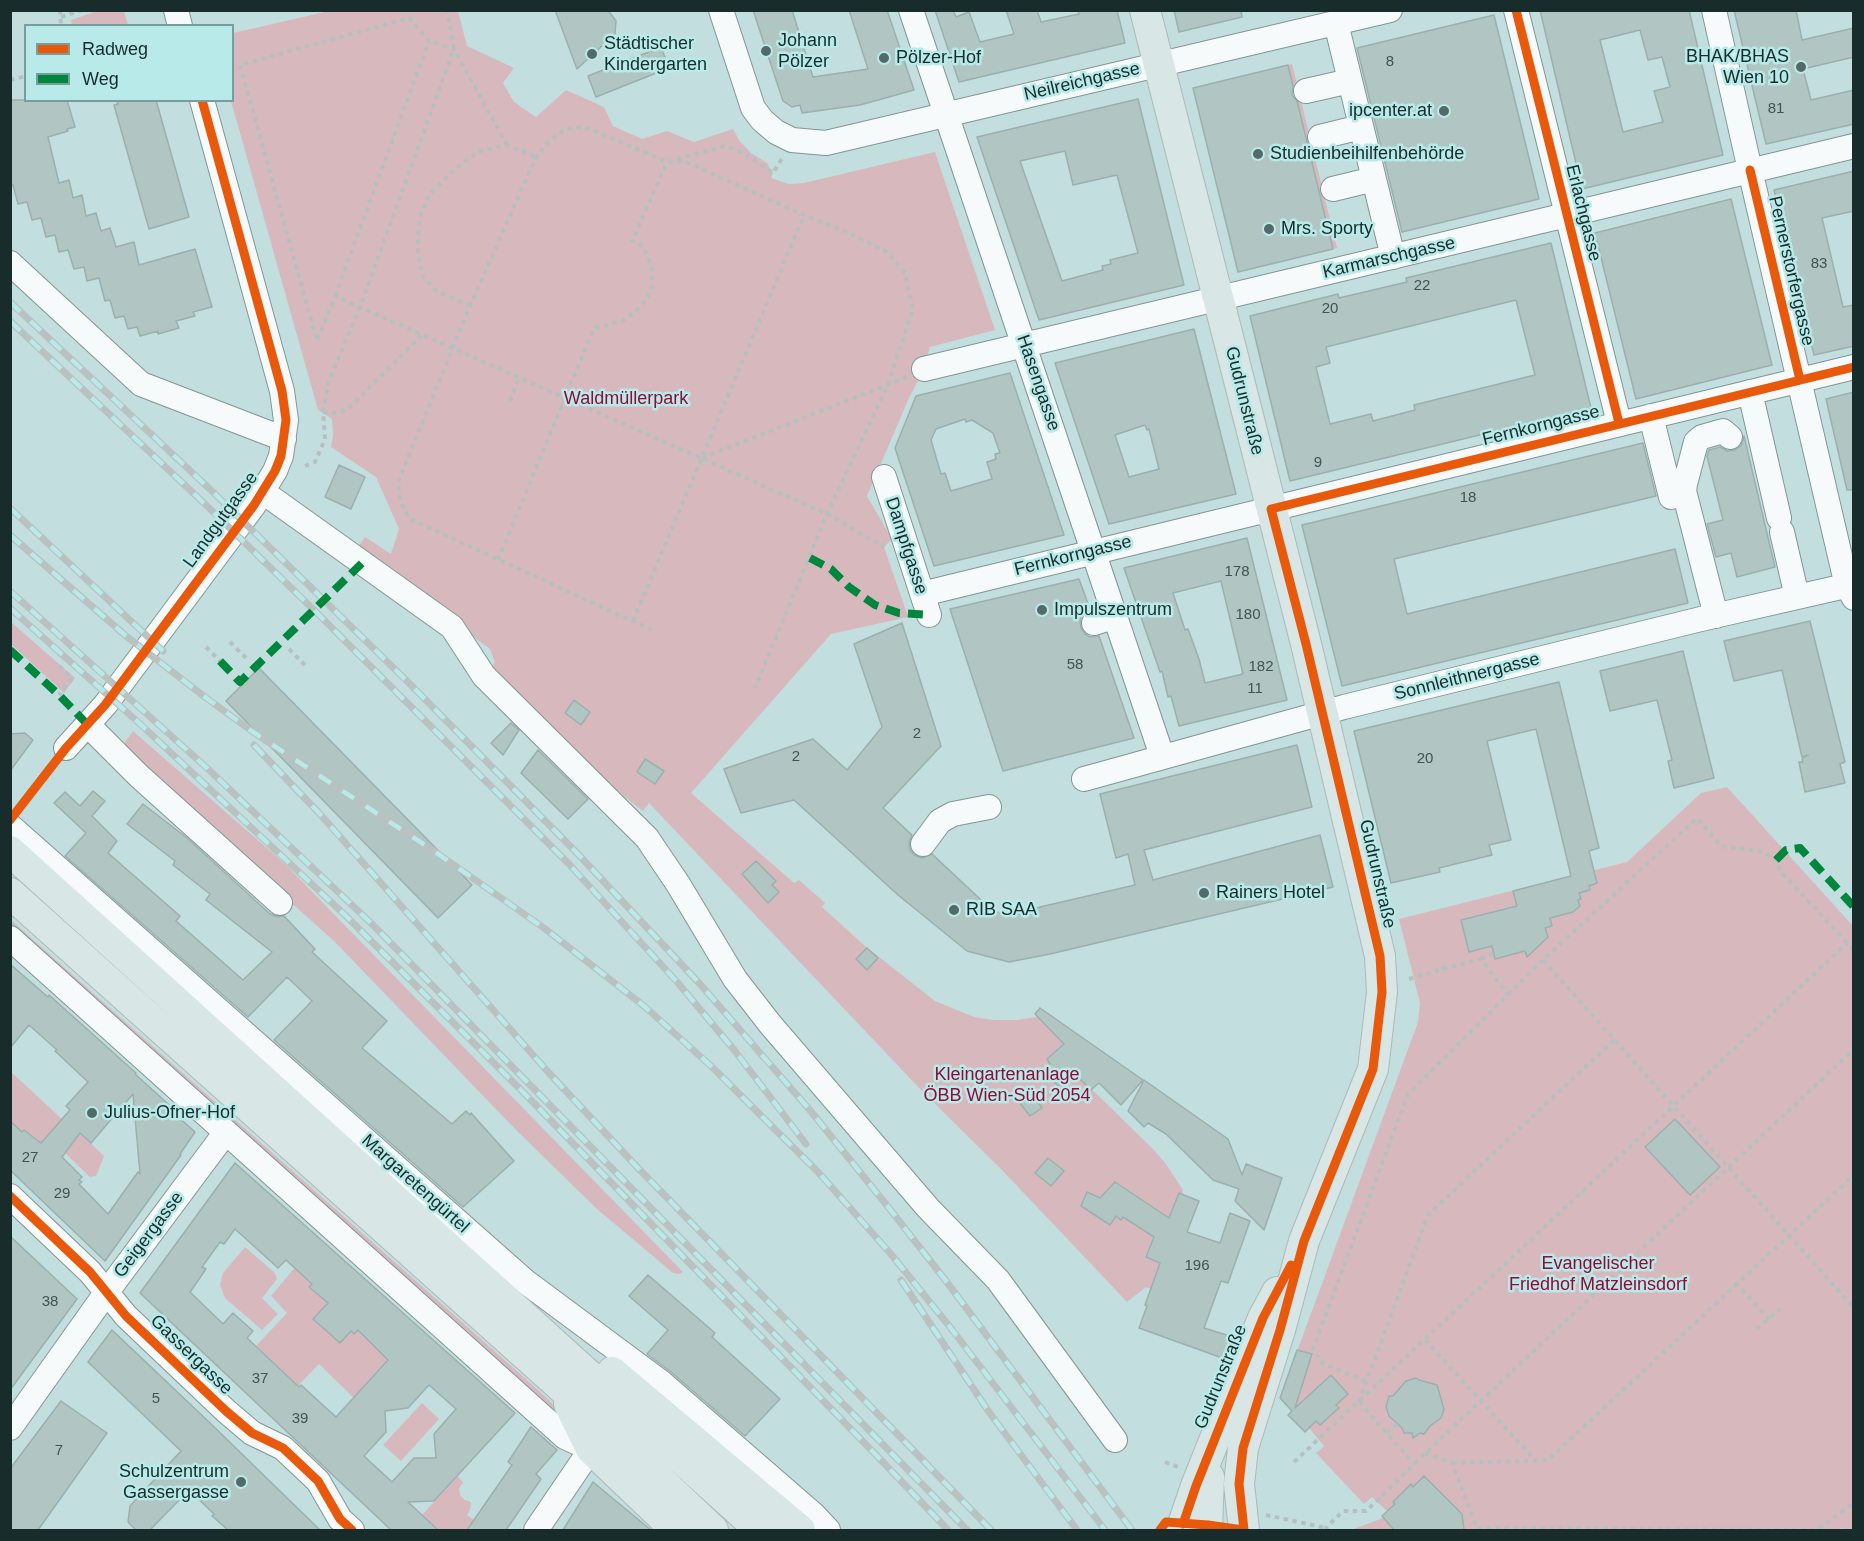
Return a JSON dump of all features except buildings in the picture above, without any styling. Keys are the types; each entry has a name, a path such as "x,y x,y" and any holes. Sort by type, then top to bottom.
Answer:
{"main road":[{"name":"Gudrunstraße","path":"1145,10 1322,713 1380,956 1382,992 1373,1069 1304,1241 1263,1318 1211,1447 1201,1529"},
{"name":"Margaretengürtel","path":"10,851 155,958 511,1305 760,1530"},
{"path":"10,893 559,1385 713,1530"},
{"name":"Gudrunstraße","path":"1253,1522 1239,1484 1243,1448 1280,1330 1304,1241"},
{"path":"511,1305 622,1378 800,1530"},
{"path":"559,1385 591,1449 676,1530"}],"street":[{"name":"Neilreichgasse","path":"720,10 753,108 762,120 776,132 792,140 826,143 1390,10"},
{"name":"Hasengasse","path":"911,10 1094,551 1105,619 1162,756"},
{"name":"Erlachgasse","path":"1516,10 1619,423"},
{"name":"Pernerstorfergasse","path":"1714,10 1800,380 1852,589"},
{"path":"1336,23 1393,257"},
{"path":"1306,91 1350,81"},
{"name":"Landgutgasse","path":"66,747 112,695 263,492 275,471 284,439 286,420 282,391 203,102"},
{"path":"1320,137 1361,127"},
{"name":"Karmarschgasse","path":"924,369 1854,146"},
{"path":"1332,189 1374,179"},
{"path":"10,263 141,384 284,439"},
{"name":"Fernkorngasse","path":"925,604 1094,551 1854,367"},
{"path":"1750,392 1797,597"},
{"path":"1651,416 1671,497"},
{"path":"1708,617 1684,491 1696,442 1702,436 1723,431 1730,437"},
{"name":"Dampfgasse","path":"884,477 925,604"},
{"path":"263,492 452,627 484,676 647,838 678,884 735,979 770,1024 928,1208 998,1280 1114,1440"},
{"path":"1683,543 1708,617"},
{"name":"Sonnleithnergasse","path":"1084,779 1322,713 1708,617 1797,597 1852,589"},
{"path":"87,724 139,776 280,903"},
{"path":"923,844 940,821 953,814 989,807"},
{"name":"Margaretengürtel","path":"10,826 155,958 526,1282 662,1383 813,1514 828,1530"},
{"path":"10,938 565,1437 591,1449 536,1530"},
{"name":"Geigergasse","path":"10,1428 106,1293 226,1132"},
{"name":"Gassergasse","path":"10,1196 90,1272 126,1316 225,1411 252,1433 283,1448 318,1481 340,1519 352,1530"}],"path":[{"path":"60,10 61,24"},
{"path":"61,17 82,10"},
{"path":"447,10 454,49 507,145"},
{"path":"429,41 317,341 240,65 409,18 429,41 454,49"},
{"path":"305,466 315,462 325,439 323,412 328,383 360,307 454,49"},
{"path":"652,630 410,519 400,501 398,482 451,349 536,157 549,141 566,129 578,127 590,129 667,162 684,161 845,231 887,252 905,273 913,309 888,384 827,514 755,688"},
{"path":"470,306 435,290 423,277 418,255 418,236 421,214 429,195 457,167 480,151 507,145 536,157"},
{"path":"667,162 724,146 744,153 773,173"},
{"path":"498,560 594,328 622,321 646,300 652,286 652,269 639,243 632,241 667,162"},
{"path":"633,621 804,215"},
{"path":"335,297 827,514 884,547 905,542"},
{"path":"323,412 339,413 348,409 421,336"},
{"path":"702,458 924,369"},
{"path":"510,401 519,378"},
{"path":"230,642 248,660"},
{"path":"206,648 220,661"},
{"path":"289,649 308,668"},
{"path":"59,666 72,678 59,695"},
{"path":"1366,1381 1323,1364 1313,1349 1408,1094 1543,960 1697,818 1721,846 1762,852 1776,860 1781,872 1854,950"},
{"path":"1294,1462 1848,943"},
{"path":"1409,980 1494,953"},
{"path":"1481,959 1508,995"},
{"path":"1543,960 1854,1308"},
{"path":"1359,1402 1428,1215 1614,1040"},
{"path":"1253,1522 1282,1517 1327,1529 1343,1510 1366,1511 1854,1049"},
{"path":"1425,1453 1452,1464 1548,1460 1854,1175"},
{"path":"1736,1283 1769,1319"},
{"path":"1757,1329 1780,1309"},
{"path":"1425,1340 1536,1460"},
{"path":"1359,1402 1414,1464"},
{"path":"1387,1433 1398,1423"},
{"path":"1165,1462 1182,1469"},
{"path":"1452,1464 1477,1528 1817,1530 1854,1503"}],"green space":[{"path":"100,10 124,11 128,24 72,24 71,20"},
{"name":"Waldmüllerpark","path":"329,11 458,11 467,46 514,68 503,83 514,102 536,117 566,90 604,107 613,126 642,139 667,131 694,142 733,129 751,153 767,163 773,173 771,178 789,184 804,183 935,152 995,330 930,347 924,369 909,398 867,496 892,539 884,547 908,617 831,634 691,793 794,883 799,880 825,903 822,907 865,946 935,1001 974,1017 994,1020 1017,1020 1043,1016 1076,1056 1067,1065 1153,1149 1183,1190 1151,1289 1146,1287 1127,1302 1002,1170 921,1090 649,803 643,811 606,782 489,671 495,662 490,649 356,550 365,537 391,554 399,529 376,477 331,447 332,419 318,410 231,102 234,102 234,33"},
{"path":"1292,64 1337,248 1333,249 1288,65"},
{"path":"11,622 75,678 64,693 11,644"},
{"path":"133,731 284,863 683,1272 673,1273 597,1209 515,1129 335,942 120,749"},
{"name":"Evangelischer Friedhof Matzleinsdorf","path":"1727,787 1853,926 1853,1530 1842,1528 1839,1530 1351,1530 1383,1518 1382,1516 1387,1511 1372,1497 1364,1504 1316,1453 1324,1446 1309,1428 1305,1432 1288,1415 1292,1411 1280,1398 1418,1022 1420,1003 1399,919 1627,862 1701,793"},
{"path":"11,920 537,1389 560,1411 573,1430 11,928"},
{"path":"10,1071 62,1119 55,1127 80,1133 104,1156 96,1176 90,1177 63,1151 53,1162 34,1136 32,1138 11,1123"},
{"path":"245,1247 275,1273 277,1279 262,1298 278,1314 262,1330 225,1298 220,1285 223,1273"},
{"path":"297,1265 310,1276 307,1280 312,1284 309,1287 335,1295 314,1319 340,1343 351,1331 355,1334 358,1330 371,1343 395,1353 354,1398 319,1364 295,1389 293,1381 256,1346 287,1313 271,1296"},
{"path":"422,1403 439,1419 401,1461 383,1445"},
{"path":"458,1476 463,1483 459,1488 460,1495 471,1502 467,1515 474,1520 467,1530 438,1530 422,1515"}],"railway":[{"path":"10,302 214,493 410,684 576,852 700,984 809,1109 889,1208 1132,1530"},
{"path":"10,321 206,505 568,863 678,983 735,1051 806,1144"},
{"path":"10,508 163,651"},
{"path":"10,535 126,636 205,697 253,732 434,851 544,928 644,1006 711,1066 819,1173 890,1253 950,1327 1105,1530"},
{"path":"10,591 207,768 373,925 967,1530"},
{"path":"10,608 139,723 345,915 523,1092 948,1530"},
{"path":"254,745 319,813 549,1073 639,1169 991,1530"},
{"path":"901,1280 989,1412 1077,1530"}],"marked path":[{"path":"810,558 831,569 849,587 875,605 899,613 929,615"},
{"path":"220,661 240,682 362,563"},
{"path":"10,650 87,724"},
{"path":"1776,860 1786,850 1800,848 1854,907"}],"cycle path":[{"path":"1516,10 1619,423"},
{"path":"10,820 66,748 105,705 254,505 275,471 281,456 286,420 282,391 203,102"},
{"path":"1750,170 1800,380"},
{"path":"1244,1530 1239,1484 1243,1448 1280,1330 1304,1241 1373,1069 1382,992 1380,956 1306,644 1271,509 1854,367"},
{"path":"10,1196 90,1272 126,1316 226,1411 252,1433 283,1448 318,1481 340,1519 352,1530"},
{"path":"1183,1524 1263,1318 1291,1265"},
{"path":"1160,1530 1166,1522 1243,1530"}],"place":[{"name":"Johann Pölzer","path":"766,51"},
{"name":"Städtischer Kindergarten","path":"592,54"},
{"name":"Pölzer-Hof","path":"884,58"},
{"name":"BHAK/BHAS Wien 10","path":"1801,67"},
{"name":"ipcenter.at","path":"1444,111"},
{"name":"Studienbeihilfenbehörde","path":"1258,154"},
{"name":"Mrs. Sporty","path":"1269,229"},
{"name":"Impulszentrum","path":"1042,610"},
{"name":"Rainers Hotel","path":"1204,893"},
{"name":"RIB SAA","path":"954,910"},
{"name":"Julius-Ofner-Hof","path":"92,1113"},
{"name":"Schulzentrum Gassergasse","path":"241,1482"}],"park label":[{"name":"Kleingartenanlage ÖBB Wien-Süd 2054","path":"1007,1085"}]}
